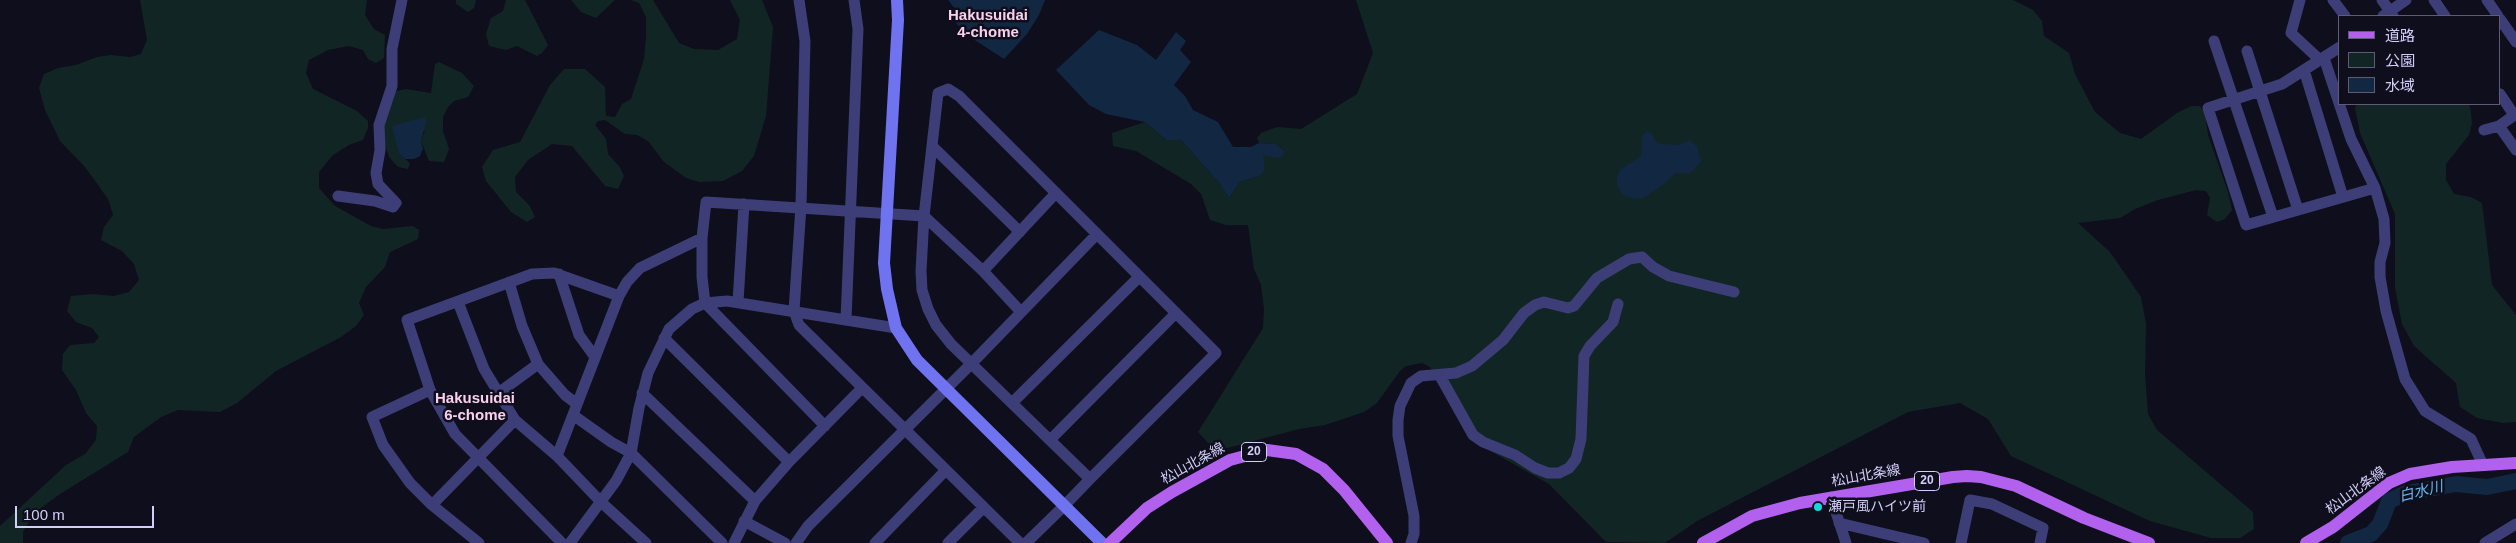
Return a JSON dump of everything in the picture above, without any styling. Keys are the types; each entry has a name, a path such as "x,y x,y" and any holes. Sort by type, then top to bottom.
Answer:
{"main road":[{"name":"松山北条線","path":"1110,543 1147,508 1172,492 1223,462 1242,455 1267,450 1296,454 1323,469 1344,490 1388,543"},
{"name":"松山北条線","path":"2306,543 2334,527 2389,483 2410,474 2430,470 2516,463"},
{"name":"松山北条線","path":"1703,543 1752,516 1831,498 1953,477 1981,477 2016,486 2084,518 2149,543"}],"street":[{"path":"338,196 375,201 393,207 396,203 378,184 376,173 380,150 379,125 392,86 392,49 402,0"},
{"path":"799,0 805,40 802,206 794,312 799,325 982,508 1020,543"},
{"path":"846,319 858,29 854,0"},
{"path":"897,0 898,20 884,263 887,289 896,328 916,360 1102,543"},
{"path":"2300,0 2291,33 2322,59 2338,103"},
{"path":"2333,0 2344,15"},
{"path":"2382,0 2389,15 2406,0"},
{"path":"2434,0 2444,15"},
{"path":"2486,0 2497,15"},
{"path":"2501,21 2516,42"},
{"path":"2214,40 2273,217"},
{"path":"2338,48 2282,84 2208,108 2246,225 2375,188"},
{"path":"2247,51 2298,210"},
{"path":"2304,70 2343,197"},
{"path":"1026,543 1064,506 1216,353 959,96 948,89 938,93 924,216 921,271 928,309 936,325 971,364 1013,402 1090,479"},
{"path":"2484,130 2499,126 2515,115 2501,95"},
{"path":"2339,105 2351,139 2375,188 2384,219 2385,243 2380,262 2380,277 2386,312 2405,379 2425,411 2470,439 2483,465"},
{"path":"2499,126 2516,150"},
{"path":"932,146 1020,232"},
{"path":"984,271 1056,194"},
{"path":"825,426 705,304 702,277 702,238 706,202 802,206 924,216 984,271 1021,312"},
{"path":"738,302 744,204"},
{"path":"796,543 808,526 971,364 1097,234"},
{"path":"557,456 619,296 627,282 640,268 702,238"},
{"path":"1410,543 1414,534 1414,516 1398,436 1400,406 1411,383 1421,376 1440,376 1456,373 1472,366 1503,340 1524,313 1535,305 1544,302 1568,308 1574,306 1597,278 1629,259 1642,258 1653,268 1669,276 1734,292"},
{"path":"562,543 455,434 430,390 406,320 532,274 559,274 619,296"},
{"path":"559,274 579,335 595,356"},
{"path":"1013,402 1139,277"},
{"path":"509,282 522,326 538,364 575,409 611,442 631,453 722,543"},
{"path":"458,302 484,369 497,394 516,420 557,456 601,502 646,543"},
{"path":"570,543 601,502 631,453 642,393 648,373 664,338 681,316 705,304 738,302 896,328"},
{"path":"1440,376 1473,435 1483,442 1515,456 1534,468 1548,473 1559,473 1569,468 1576,459 1581,439 1584,356 1590,346 1613,322 1618,304"},
{"path":"1051,439 1175,314"},
{"path":"664,338 789,462"},
{"path":"497,394 538,364"},
{"path":"734,543 754,501 789,462 862,388"},
{"path":"430,390 372,417 383,446 410,483 432,505 479,543"},
{"path":"642,393 754,501"},
{"path":"432,505 516,420"},
{"path":"875,543 946,470"},
{"path":"1831,498 1846,543"},
{"path":"1961,543 1970,500 1992,504 2043,528 2040,543"},
{"path":"948,543 982,508"},
{"path":"744,521 786,543"},
{"path":"1839,523 1924,543"},
{"path":"2485,543 2516,524"}],"green space":[{"path":"140,0 367,0 365,15 374,29 385,35 384,58 376,63 368,59 363,50 349,46 328,50 309,60 306,73 313,89 357,111 368,121 368,128 363,140 349,145 333,155 319,172 319,188 335,206 371,226 383,229 413,226 419,230 418,239 390,252 385,267 366,287 359,303 364,315 356,326 341,337 276,371 237,403 220,412 178,410 161,417 134,437 128,452 60,494 34,513 23,532 23,543 0,543 0,526 66,465 85,454 96,440 97,426 86,413 76,390 62,370 63,354 70,345 94,343 99,337 92,328 76,322 67,311 71,296 93,294 114,296 129,292 139,280 134,264 122,251 101,240 104,227 113,215 108,199 85,167 60,141 45,110 39,88 44,74 58,68 76,65 97,57 111,55 130,57 141,54 147,40"},
{"path":"456,0 476,0 474,8 468,12 456,4"},
{"path":"506,0 525,0 548,45 542,53 537,56 517,46 506,50 489,46 486,34 491,18 503,11"},
{"path":"571,0 615,0 596,18 581,12"},
{"path":"631,0 653,0 679,43 694,49 718,50 737,39 740,20 730,0 762,0 773,27 766,116 754,156 742,171 723,181 699,182 686,178 664,162 648,141 637,135 625,134 605,120 598,121 595,125 606,139 608,154 619,166 624,176 618,189 605,186 572,146 552,144 528,160 515,177 516,192 530,206 535,217 527,222 511,212 486,181 482,167 493,150 520,142 550,85 564,69 585,69 605,87 606,116 615,117 622,104 631,99 644,59 646,17 639,3"},
{"path":"1356,0 2013,0 2033,10 2042,21 2044,36 2069,53 2075,74 2095,112 2120,133 2141,139 2177,113 2191,106 2200,106 2205,114 2208,135 2228,192 2232,210 2225,219 2217,222 2207,215 2210,198 2206,191 2196,190 2158,200 2135,209 2120,218 2078,223 2110,252 2141,297 2146,324 2145,374 2148,414 2157,430 2253,512 2254,529 2240,538 2211,538 2150,521 2011,456 1988,419 1960,403 1908,412 1697,521 1665,543 1606,542 1549,484 1469,439 1430,367 1422,363 1406,366 1400,371 1377,403 1364,412 1325,425 1299,429 1216,451 1198,432 1263,328 1264,309 1261,285 1254,269 1248,225 1226,225 1210,220 1201,194 1191,184 1136,151 1113,146 1112,133 1145,122 1166,140 1181,140 1219,183 1229,198 1240,182 1259,176 1263,155 1285,151 1276,144 1259,143 1257,138 1261,133 1277,127 1301,129 1357,94 1373,53"},
{"path":"439,62 462,73 474,86 468,97 454,101 448,107 443,117 443,131 449,149 444,162 429,161 421,141 425,130 399,154 410,163 408,169 398,167 389,157 384,142 382,126 396,91 406,89 431,93 435,64"},
{"path":"2356,105 2470,106 2472,123 2469,135 2446,164 2446,180 2454,194 2471,197 2482,203 2492,285 2516,315 2516,422 2503,423 2477,418 2460,407 2456,383 2414,346 2402,324 2395,288 2395,214 2360,133 2355,108"}],"water":[{"path":"948,0 1045,0 1039,15 1027,34 1004,59 970,37 950,17 956,10"},
{"path":"1099,30 1137,45 1156,60 1176,32 1186,41 1180,50 1191,62 1174,85 1185,96 1193,110 1218,122 1233,147 1251,147 1259,143 1276,144 1285,151 1280,158 1263,155 1265,170 1259,176 1240,182 1229,198 1219,183 1181,140 1166,140 1145,122 1106,114 1089,105 1056,70"},
{"path":"425,117 426,122 421,141 423,149 420,156 414,159 405,159 399,154 392,126"},
{"path":"1647,131 1660,144 1678,145 1690,140 1697,147 1701,162 1690,173 1675,173 1664,184 1641,199 1631,198 1622,194 1617,185 1617,176 1621,169 1641,156 1642,136"}],"waterway":[{"name":"白水川","path":"2348,543 2371,534 2380,524 2389,501 2406,493 2456,484 2487,487 2516,481"}],"place":[{"name":"瀬戸風ハイツ前","path":"1818,507"}],"district":[{"name":"Hakusuidai 4-chome","path":"988,24"},
{"name":"Hakusuidai 6-chome","path":"475,408"}]}
